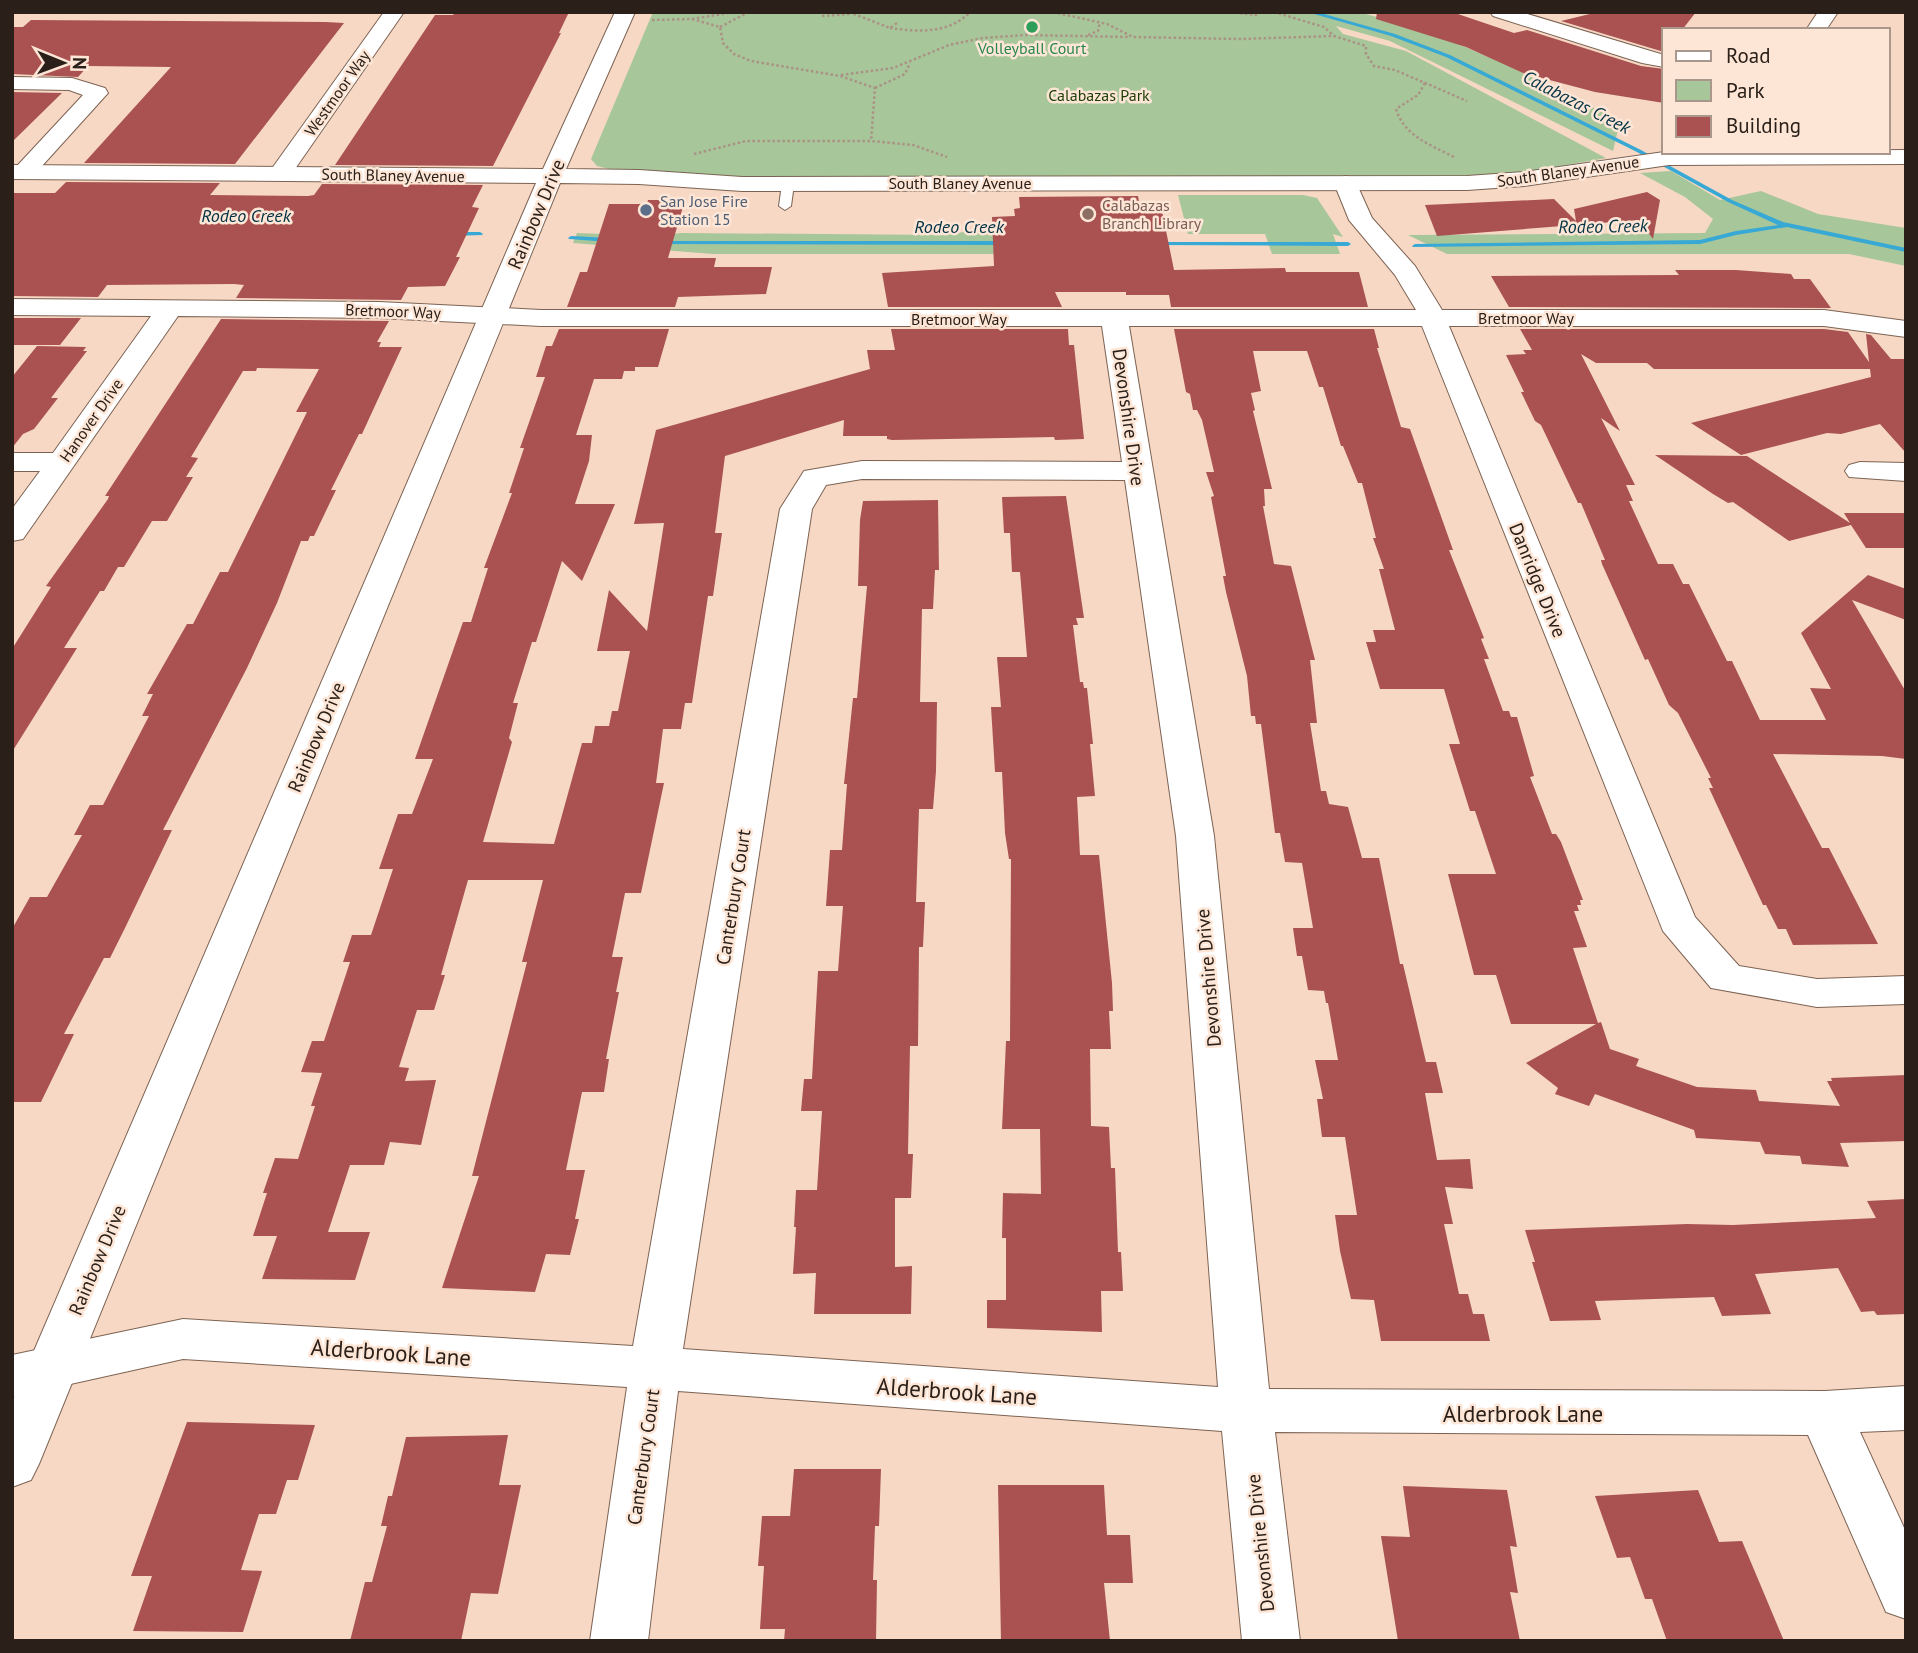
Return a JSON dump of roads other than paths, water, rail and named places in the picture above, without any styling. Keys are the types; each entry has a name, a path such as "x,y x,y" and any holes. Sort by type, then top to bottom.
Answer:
{"street":[{"name":"Westmoor Way","path":"280,174 394,12"},
{"name":"Rainbow Drive","path":"12,1464 32,1371 625,12"},
{"path":"1500,12 1662,61"},
{"path":"1817,28 1828,12"},
{"path":"12,83 72,84 97,93 18,172"},
{"name":"South Blaney Avenue","path":"18,172 663,177 787,195 1497,181 1669,158 1776,154 1906,157"},
{"name":"Danridge Drive","path":"1346,183 1361,219 1405,271 1432,318 1677,922 1726,978 1817,993 1906,990"},
{"name":"Bretmoor Way","path":"12,307 379,310 492,317 1115,320 1824,318 1906,329"},
{"name":"Hanover Drive","path":"12,532 170,308"},
{"name":"Devonshire Drive","path":"1115,320 1195,836 1246,1410 1272,1641"},
{"path":"12,462 61,462"},
{"name":"Canterbury Court","path":"619,1641 656,1368 796,509 815,477 862,470 1137,471"},
{"path":"1860,471 1906,472"},
{"name":"Alderbrook Lane","path":"32,1371 183,1339 656,1368 1172,1407 1246,1410 1825,1413 1906,1408"},
{"path":"1825,1413 1906,1594"}],"waterway":[{"name":"Calabazas Creek","path":"1310,12 1393,35 1448,56 1639,151 1730,201 1781,224 1906,250"},
{"name":"Rodeo Creek","path":"1415,246 1700,242 1736,233 1785,226"},
{"name":"Rodeo Creek","path":"453,234 480,234"},
{"name":"Rodeo Creek","path":"571,238 610,240"},
{"name":"Rodeo Creek","path":"661,242 1006,243"},
{"name":"Rodeo Creek","path":"1155,243 1348,244"}],"place":[{"name":"Volleyball Court","path":"1032,27"},
{"name":"San Jose Fire Station 15","path":"646,210"},
{"name":"Calabazas Branch Library","path":"1088,214"}],"park label":[{"name":"Calabazas Park","path":"1099,95"}]}
